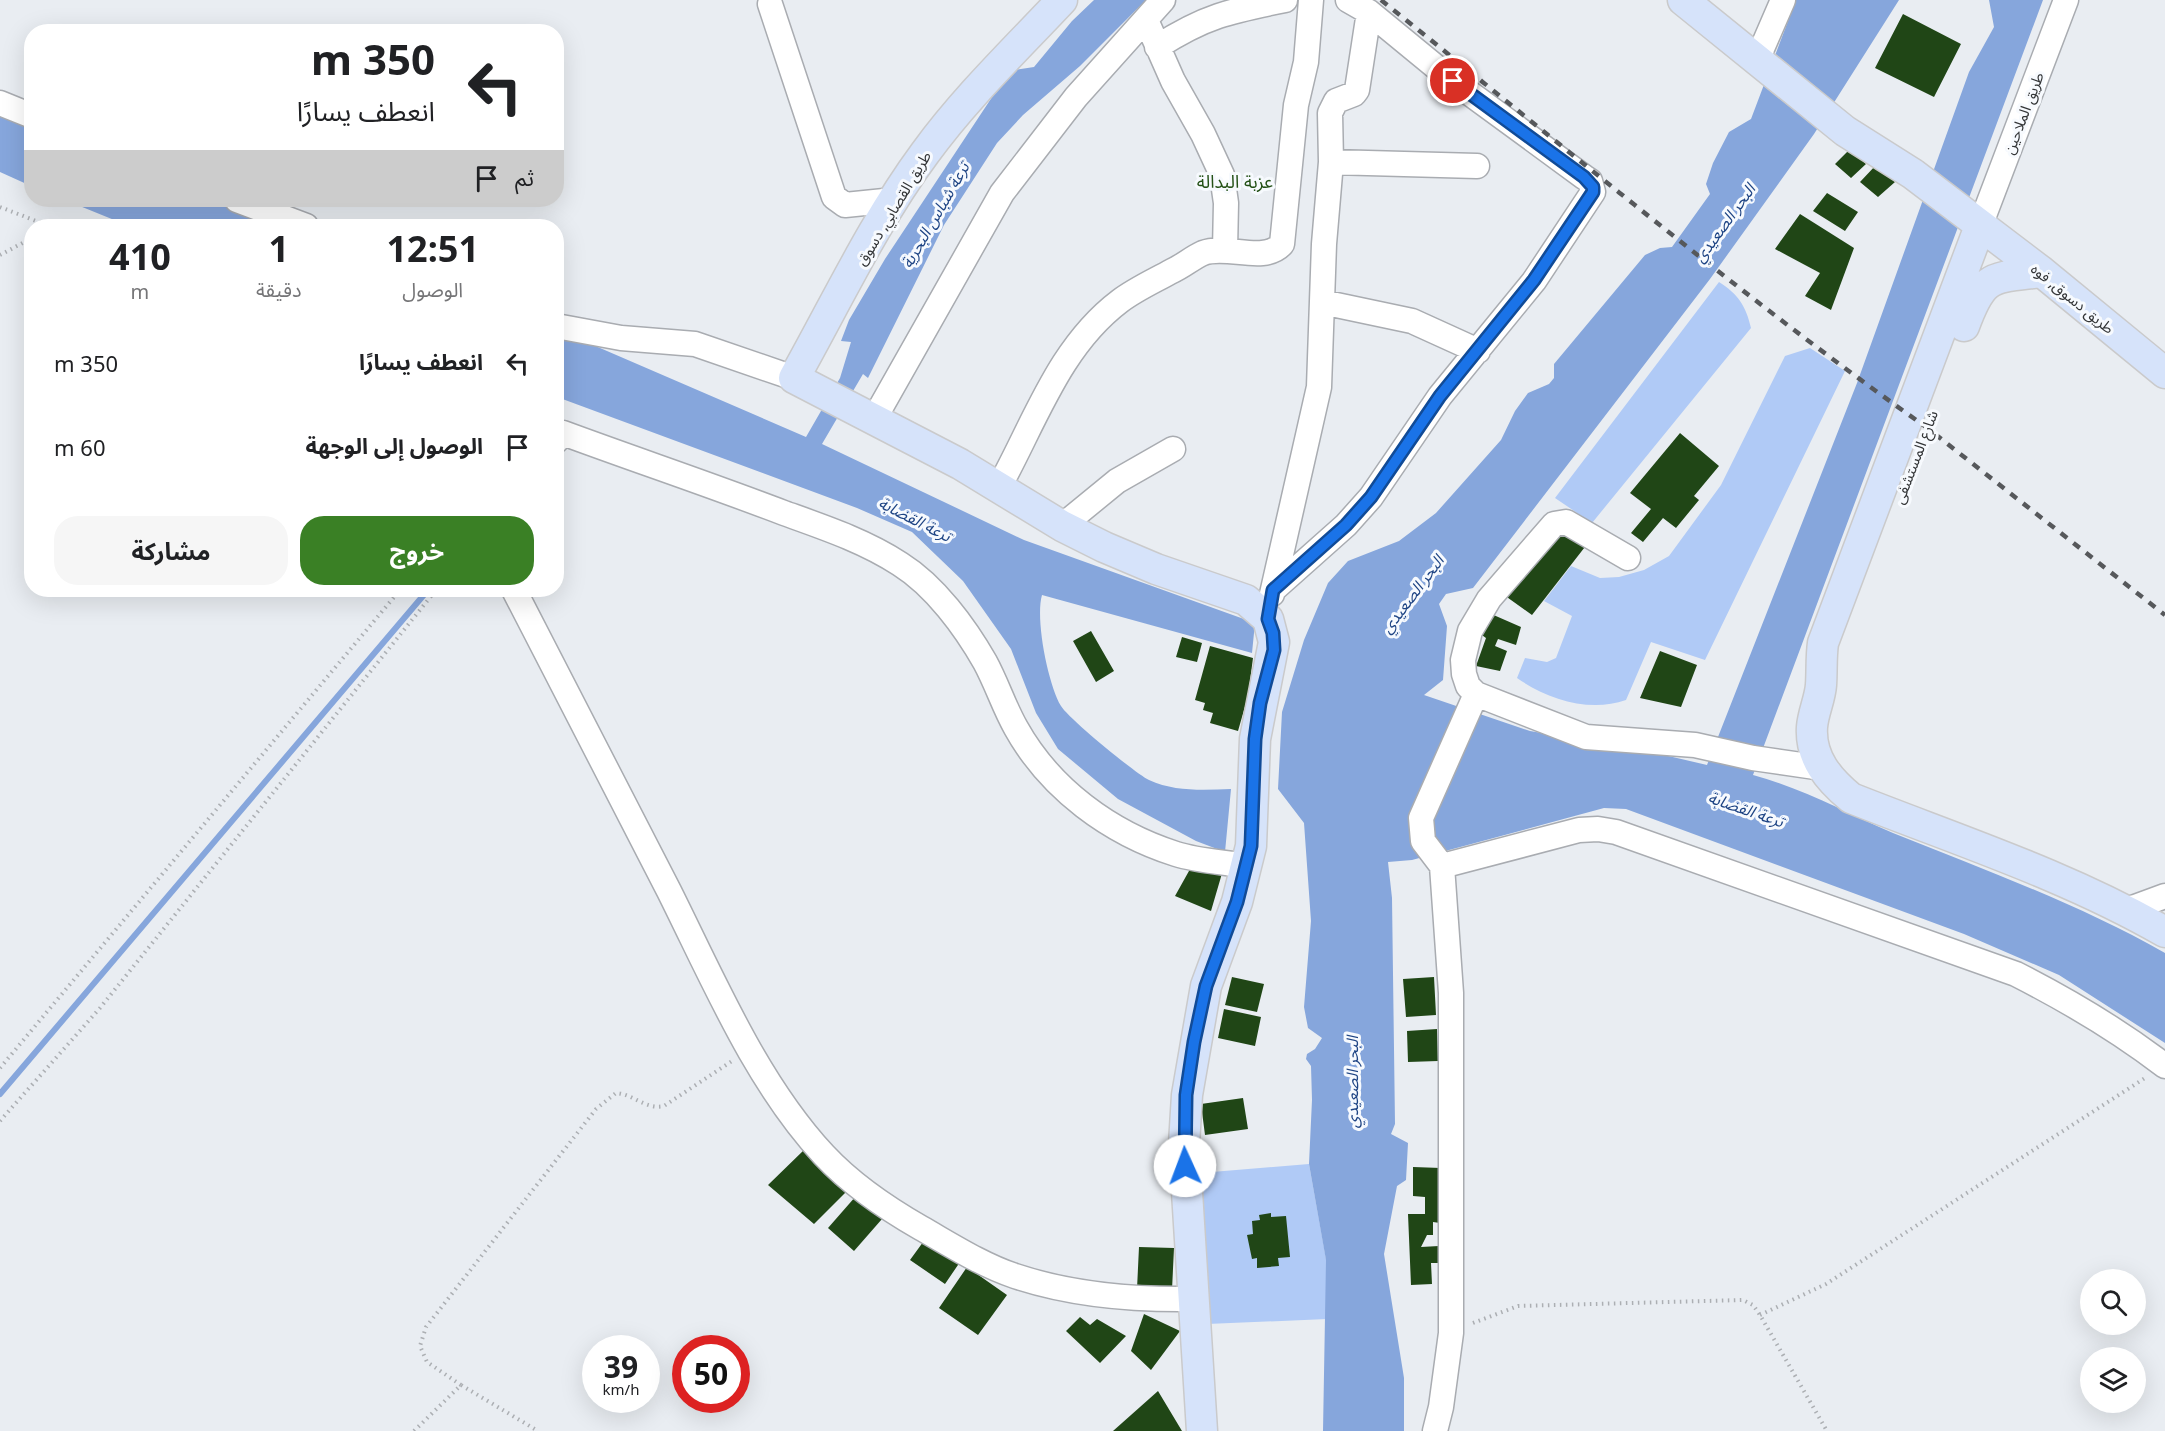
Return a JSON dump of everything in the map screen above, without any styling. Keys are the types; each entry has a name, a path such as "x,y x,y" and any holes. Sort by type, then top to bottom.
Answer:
{"main road":[{"name":"طريق القصابي, دسوق","path":"794,378 894,200 924,154 958,111 1062,0"},
{"path":"1683,0 1763,65"},
{"name":"طريق دسوق, فوه","path":"1763,65 1845,131 1912,174 2042,272 2165,373"},
{"name":"شارع المستشفى","path":"1980,226 1954,327 1846,639 1836,663 1821,684 1812,727 1814,748 1822,768 1835,785 1851,798 2059,878 2127,910 2165,932"},
{"name":"شارع المستشفى","path":"1954,327 1974,298 1988,283 1997,278 2042,272"},
{"path":"794,378 999,487 1062,526 1156,569 1246,600 1270,605 1273,633 1255,739 1249,856 1237,902 1206,986 1186,1095 1184,1144 1202,1431"}],"street":[{"path":"853,410 1002,193 1069,106 1163,0"},
{"path":"1157,47 1203,20 1226,12 1285,0"},
{"path":"999,487 1051,384 1081,339 1130,294 1195,257 1213,250 1266,253 1277,249 1282,244 1296,105 1306,62 1311,0"},
{"path":"1270,605 1371,497 1440,396 1534,280 1591,198 1593,187 1584,177 1453,81 1369,12 1348,0"},
{"path":"1763,65 1784,0"},
{"name":"طريق الملاحين","path":"1980,226 2066,0"},
{"path":"770,4 834,196 845,205 894,200"},
{"path":"1270,605 1319,387 1331,162 1330,114 1336,100 1354,94 1357,90 1369,12"},
{"path":"1146,20 1157,47 1222,175 1226,203 1225,249"},
{"path":"0,104 24,113"},
{"path":"1331,162 1477,166"},
{"path":"256,207 287,219"},
{"path":"1322,302 1413,321 1478,351"},
{"path":"564,327 621,338 695,344 794,378"},
{"path":"564,433 842,534 901,564 936,596 965,630 985,663 1017,729 1045,770 1074,798 1101,819 1139,839 1177,854 1249,856"},
{"path":"1062,526 1117,481 1173,449"},
{"path":"1629,558 1566,522 1560,522 1548,529 1489,599 1470,631 1463,660 1468,686 1476,694 1586,737 1614,741 1664,741 1822,768"},
{"path":"518,597 750,1049 784,1102 824,1156 858,1186 937,1237 1014,1275 1053,1286 1149,1300 1193,1299"},
{"path":"1435,1431 1441,1407 1451,1333 1451,993 1442,866 1423,841 1421,818 1476,694"},
{"path":"1442,866 1579,830 1598,829 1616,832 2016,974 2068,1000 2165,1065"},
{"path":"2127,910 2165,896"}],"path":[{"path":"0,207 32,219"},
{"path":"0,255 24,242"},
{"path":"0,1068 394,597"},
{"path":"0,1120 100,1008 430,597"},
{"path":"538,1431 426,1362 420,1346 426,1327 596,1108 616,1093 625,1094 652,1107 664,1106 750,1049"},
{"path":"1760,1315 1826,1284 2165,1065"},
{"path":"1451,1333 1494,1313 1518,1306 1732,1299 1753,1305 1827,1431"},
{"path":"414,1431 460,1385"}],"shaded area":[{"path":"1719,282 1740,301 1747,313 1751,328 1592,523 1555,498"},
{"path":"1810,348 1845,371 1705,660 1651,642 1626,700 1612,704 1569,702 1541,692 1517,678 1525,658 1547,662 1556,658 1572,616 1544,601 1571,566 1600,578 1619,577 1644,570 1669,556 1721,485 1785,356"},
{"path":"1309,1164 1326,1259 1327,1319 1207,1324 1200,1173"}],"water":[{"path":"1094,0 1146,0 1080,66 1023,115 997,143 944,225 868,378 863,374 822,444 1024,540 1255,623 1252,653 1042,595 1040,606 1047,668 1061,706 1103,745 1149,780 1169,787 1200,790 1231,789 1225,852 1196,841 1118,799 1058,749 1036,713 1011,649 963,581 912,532 857,508 564,400 564,332 806,437 840,378 851,342 841,341 849,320 885,259 1006,76 1015,70 1034,67 1072,21"},
{"path":"1796,0 1899,0 1814,134 1710,279 1473,588 1446,594 1439,604 1447,626 1443,680 1424,695 1530,731 1647,751 1707,765 1857,383 1969,72 1994,27 1989,0 2043,0 1753,775 1807,794 1893,833 2065,903 2165,953 2165,1043 2059,975 1964,934 1626,809 1604,808 1412,860 1388,862 1392,898 1395,1124 1391,1134 1408,1143 1406,1180 1397,1186 1384,1254 1404,1378 1404,1431 1323,1431 1326,1260 1309,1164 1312,1100 1311,1066 1306,1059 1307,1054 1315,1049 1322,1038 1308,1028 1304,1007 1311,921 1304,823 1278,789 1282,712 1304,640 1328,583 1348,561 1399,541 1436,513 1501,440 1515,411 1528,393 1549,384 1554,378 1554,364 1645,255 1660,248 1672,247 1710,194 1706,184 1713,163 1729,132 1751,119"},
{"path":"0,107 24,117 24,183 0,172"},
{"path":"82,207 246,207 279,219 112,219"}],"building":[{"path":"1903,14 1961,44 1934,97 1875,68"},
{"path":"1850,149 1866,164 1851,178 1835,164"},
{"path":"1876,165 1895,182 1878,197 1860,182"},
{"path":"1827,193 1858,212 1845,231 1813,211"},
{"path":"1800,214 1854,248 1831,310 1805,296 1820,273 1775,249"},
{"path":"1680,433 1719,466 1694,496 1699,500 1676,528 1663,518 1643,542 1631,533 1651,509 1630,493"},
{"path":"1561,527 1588,543 1532,615 1504,595"},
{"path":"1489,613 1521,627 1516,645 1498,639 1495,646 1507,651 1500,671 1476,666 1486,638 1479,633"},
{"path":"1091,631 1114,671 1096,682 1073,641"},
{"path":"1182,637 1202,643 1197,662 1176,657"},
{"path":"1210,646 1253,658 1248,696 1238,731 1210,723 1213,713 1203,710 1205,703 1195,700"},
{"path":"1660,651 1697,665 1681,707 1640,698"},
{"path":"1194,862 1223,870 1211,911 1175,896"},
{"path":"1232,977 1264,984 1257,1012 1225,1005"},
{"path":"1434,977 1436,1015 1406,1017 1403,979"},
{"path":"1224,1009 1261,1017 1255,1046 1218,1038"},
{"path":"1437,1029 1438,1061 1408,1062 1407,1031"},
{"path":"1243,1098 1248,1129 1205,1135 1201,1104"},
{"path":"805,1149 851,1187 814,1224 768,1185"},
{"path":"1413,1167 1441,1168 1440,1223 1433,1222 1433,1235 1427,1235 1421,1247 1439,1246 1440,1263 1431,1263 1432,1284 1411,1285 1408,1214 1425,1214 1425,1197 1413,1196"},
{"path":"856,1196 882,1219 854,1251 828,1228"},
{"path":"1271,1213 1271,1217 1286,1216 1290,1257 1278,1258 1279,1266 1257,1268 1257,1258 1252,1259 1247,1235 1253,1234 1252,1221 1260,1220 1259,1215"},
{"path":"926,1238 960,1262 945,1284 910,1260"},
{"path":"1139,1247 1174,1248 1172,1290 1137,1289"},
{"path":"967,1267 1007,1295 978,1335 939,1308"},
{"path":"1144,1314 1180,1331 1151,1370 1131,1351"},
{"path":"1080,1317 1090,1325 1097,1319 1126,1336 1100,1363 1066,1331"},
{"path":"1158,1391 1182,1431 1113,1431"}],"waterway":[{"path":"0,1094 422,597"}],"railway":[{"path":"1381,0 1718,271 1926,427 2165,615"}],"district":[{"name":"عزبة البدالة","path":"1235,181"}],"route":[{"path":"1185,1166 1186,1095 1194,1042 1206,986 1237,902 1251,846 1255,739 1260,703 1274,650 1273,633 1268,619 1273,590 1346,525 1371,497 1440,396 1534,280 1593,192 1590,181 1453,81"}],"water label":[{"name":"ترعة شباس البحرية","path":"935,215"},
{"name":"البحر الصعيدي","path":"1724,223"},
{"name":"ترعة القضابة","path":"915,519"},
{"name":"البحر الصعيدي","path":"1412,594"},
{"name":"ترعة القضابة","path":"1746,809"},
{"name":"البحر الصعيدي","path":"1352,1082"}]}
